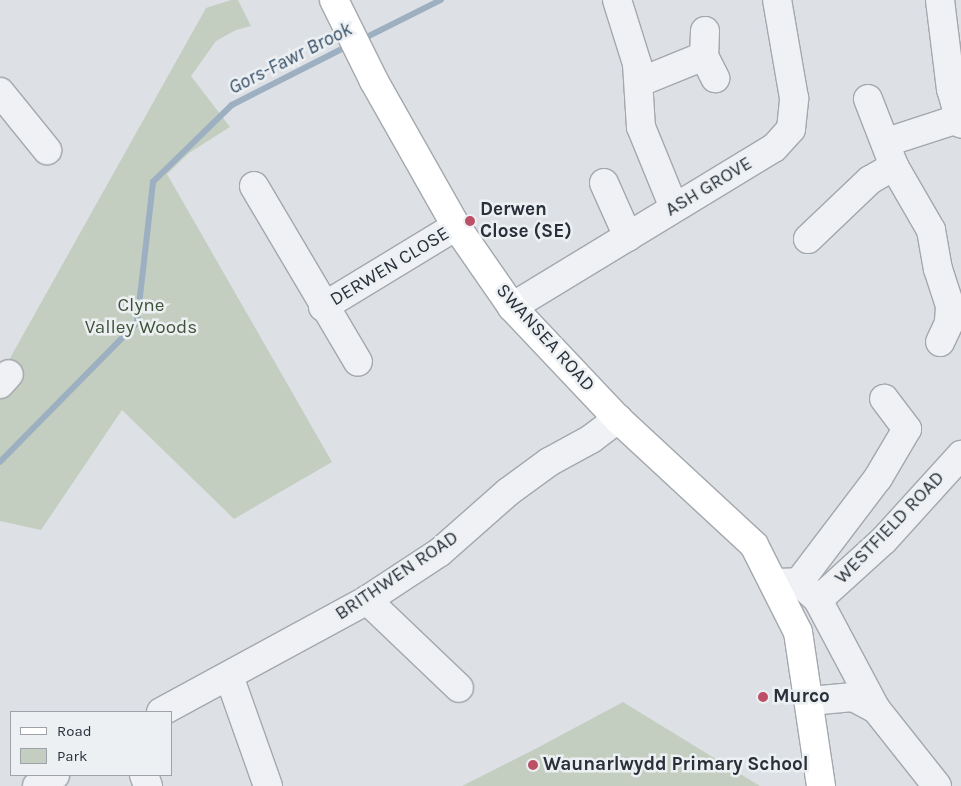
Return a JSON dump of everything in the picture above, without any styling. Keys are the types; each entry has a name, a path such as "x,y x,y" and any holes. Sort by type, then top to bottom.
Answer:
{"main road":[{"name":"SWANSEA ROAD","path":"334,1 374,81 456,226 512,307 618,419 754,545 787,582 810,701 821,786"}],"street":[{"path":"617,0 640,82 637,102 641,127 674,208"},
{"name":"ASH GROVE","path":"512,307 774,148 791,129 794,98 777,0"},
{"path":"808,239 870,180 890,154 960,120 951,89 940,0"},
{"path":"640,82 708,55"},
{"path":"0,92 48,150"},
{"path":"868,99 874,120 890,154 931,230 938,269 950,307 948,323 940,342"},
{"path":"604,183 628,237"},
{"name":"DERWEN CLOSE","path":"252,200 358,362"},
{"name":"DERWEN CLOSE","path":"323,307 456,226"},
{"path":"787,582 878,478 907,429 884,399"},
{"name":"BRITHWEN ROAD","path":"163,711 367,600 440,552 508,492 549,462 591,439 618,419"},
{"name":"WESTFIELD ROAD","path":"818,600 884,540 961,455"},
{"name":"SWANSEA ROAD","path":"787,582 818,600 876,709 936,786"},
{"path":"367,600 459,688"},
{"path":"229,676 268,786"},
{"name":"SWANSEA ROAD","path":"810,701 853,697 876,709"},
{"path":"37,786 53,776"}],"green space":[{"name":"Clyne Valley Woods","path":"231,0 238,0 251,26 236,30 216,41 191,76 230,127 189,153 167,174 332,462 234,519 122,410 41,530 0,521 0,376 206,8"},
{"path":"623,702 760,786 462,786 537,748"}],"waterway":[{"name":"Gors-Fawr Brook","path":"361,40 441,0"},
{"name":"Gors-Fawr Brook","path":"0,462 137,323 153,182 232,105 348,46"}],"place":[{"name":"Derwen Close (SE)","path":"470,221"},
{"name":"Murco","path":"763,697"},
{"name":"Waunarlwydd Primary School","path":"533,765"}]}
